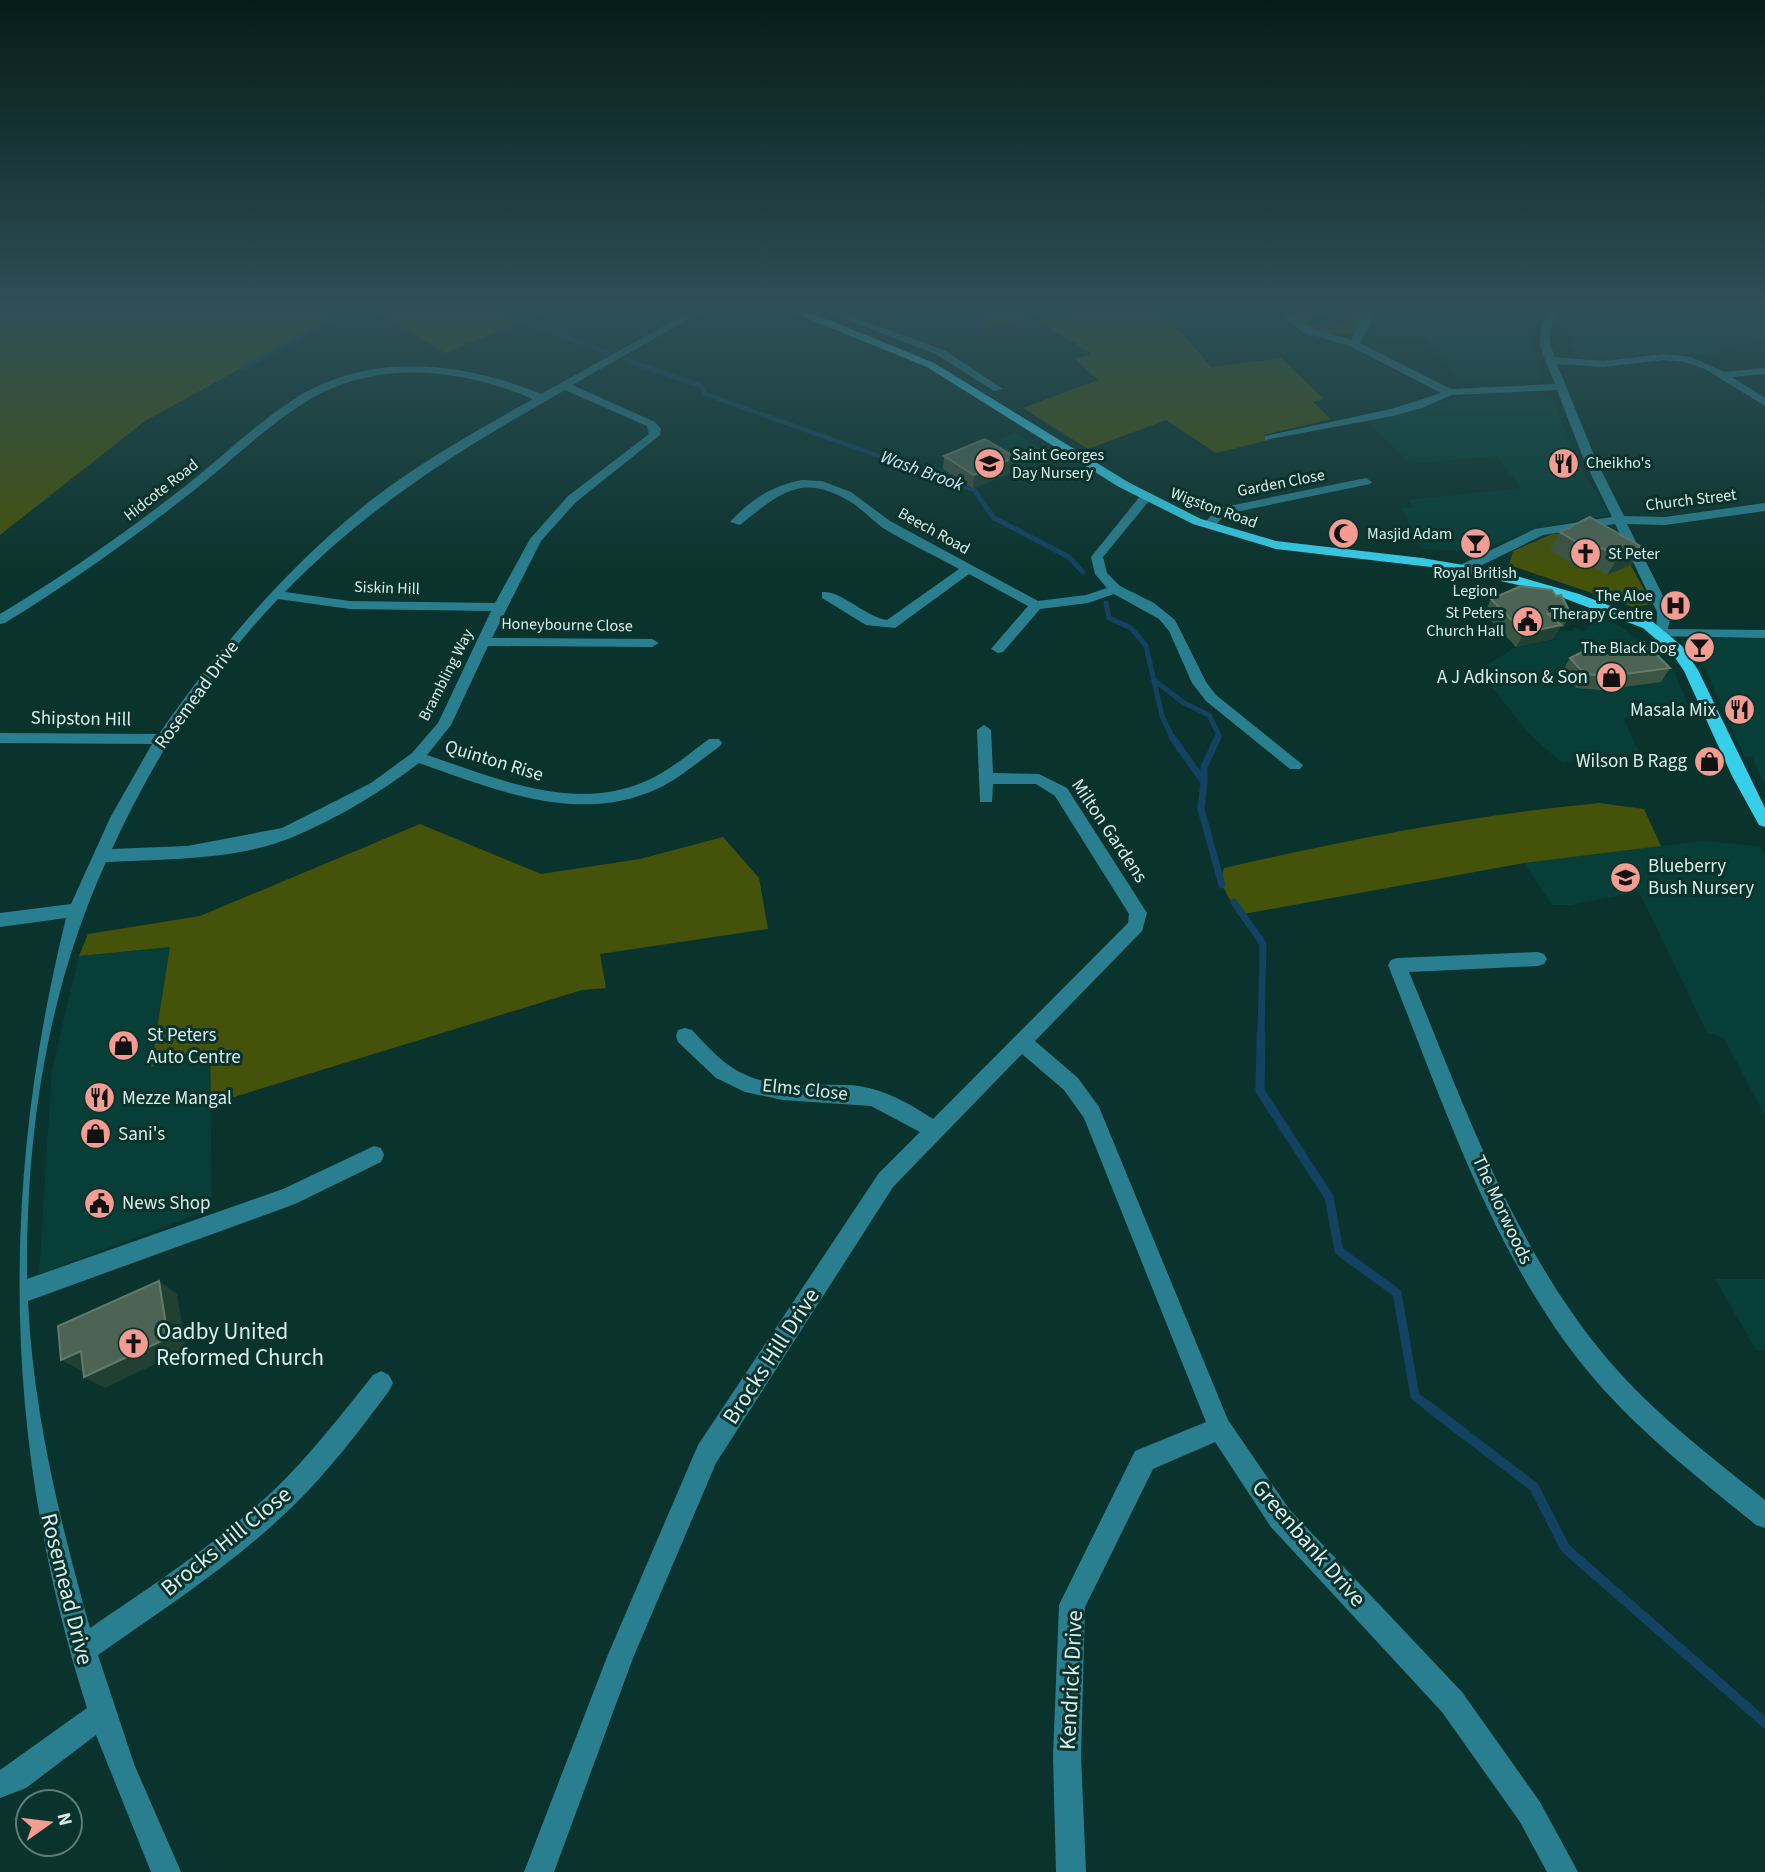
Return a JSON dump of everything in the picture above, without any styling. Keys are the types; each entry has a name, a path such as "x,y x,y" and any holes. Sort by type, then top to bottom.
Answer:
{"main road":[{"name":"Wigston Road","path":"985,398 1145,498 1208,526 1305,552 1465,568 1526,581 1582,599 1661,633"},
{"path":"1661,633 1682,656 1698,684 1745,790 1765,821"}],"street":[{"name":"Hidcote Road","path":"0,620 134,532 294,405 306,398"},
{"name":"Brambling Way","path":"100,856 187,852 252,842 287,833 377,788 417,757 444,725 520,565 554,516 654,435 655,429 651,424 593,398"},
{"path":"1269,438 1398,411 1443,398"},
{"path":"1565,398 1590,460 1664,612 1661,633 1765,634"},
{"name":"Rosemead Drive","path":"166,1872 101,1714 82,1650 44,1497 22,1357 16,1294 19,1172 37,1045 77,910 100,856 162,739 203,680 275,595 373,504 470,440 543,399"},
{"name":"Garden Close","path":"1208,526 1220,513 1228,510 1366,482"},
{"name":"Beech Road","path":"736,522 770,494 811,483 827,484 866,506 886,524 1036,605"},
{"path":"1145,498 1097,557 1101,574 1115,589 1145,603 1165,617 1175,629 1189,663 1210,697 1295,765"},
{"name":"Church Street","path":"1465,568 1539,532 1621,520 1665,520 1765,507"},
{"path":"827,595 871,622 890,625 967,569"},
{"path":"998,649 1036,605 1088,599 1115,589"},
{"name":"Siskin Hill","path":"275,595 350,605 499,607"},
{"name":"Honeybourne Close","path":"482,642 652,643"},
{"path":"984,730 986,798"},
{"name":"Shipston Hill","path":"0,737 162,739"},
{"name":"Quinton Rise","path":"417,757 532,796 601,799 628,794 652,784 714,743"},
{"name":"Milton Gardens","path":"986,778 1039,779 1061,792 1138,913 1136,926"},
{"path":"0,919 77,910"},
{"name":"Brocks Hill Drive","path":"539,1872 620,1657 707,1454 886,1180 1136,926"},
{"name":"The Morwoods","path":"1538,959 1396,965 1491,1192 1525,1263 1567,1325 1629,1398 1699,1464 1765,1516"},
{"name":"Elms Close","path":"685,1036 715,1066 740,1082 770,1088 863,1095 890,1103 933,1130"},
{"name":"Greenbank Drive","path":"1023,1043 1071,1084 1092,1113 1220,1428 1280,1518 1452,1702 1530,1812 1563,1872"},
{"path":"16,1294 288,1197 374,1155"},
{"name":"Brocks Hill Close","path":"82,1650 198,1568 269,1512 331,1447 381,1383"},
{"name":"Kendrick Drive","path":"1071,1872 1068,1757 1072,1605 1144,1460 1220,1428"},
{"path":"0,1784 16,1778 101,1714"}],"shaded area":[{"path":"1456,398 1553,398 1578,463 1610,515 1551,525 1471,551 1421,549 1402,508 1414,507 1408,500 1521,488 1497,456 1410,464 1366,420"},
{"name":"Saint Georges Day Nursery","path":"1015,432 1050,455 974,490 928,473"},
{"path":"1599,616 1621,627 1662,658 1674,671 1690,709 1624,719 1640,755 1594,754 1562,763 1529,734 1479,670 1514,648 1555,639 1548,631 1572,631 1574,627 1584,631"},
{"path":"1765,637 1765,785 1752,757 1744,756 1706,671 1687,639"},
{"path":"1702,841 1760,846 1765,857 1765,1116 1724,1038 1707,1032 1639,892 1571,905 1552,905 1524,863"},
{"path":"171,947 151,1067 210,1050 212,1209 39,1274 52,1069 79,956"},
{"path":"1715,1279 1765,1279 1765,1350 1756,1350"}],"green space":[{"path":"0,398 186,398 145,421 0,535"},
{"path":"1049,398 1323,398 1313,402 1331,419 1264,435 1269,440 1216,453 1166,420 1088,449 1023,408"},
{"path":"1611,529 1652,604 1633,607 1509,565 1513,551 1552,534"},
{"path":"1599,803 1644,809 1661,846 1524,863 1238,915 1220,881 1224,868 1317,848 1457,821"},
{"path":"420,824 541,874 640,859 723,837 759,878 768,929 600,954 606,988 582,990 211,1104 210,1050 151,1067 170,947 79,956 88,934 200,916"}],"building":[{"path":"985,439 1015,457 974,475 944,456"},
{"path":"1590,517 1642,547 1618,557 1602,548 1593,552 1560,532"},
{"path":"1521,586 1552,590 1556,596 1561,595 1571,614 1548,614 1561,625 1524,633 1491,599"},
{"path":"1644,642 1670,668 1610,676 1585,674 1570,658 1586,650"},
{"path":"159,1281 168,1338 84,1377 81,1351 61,1360 58,1326"}],"waterway":[{"name":"Wash Brook","path":"717,398 974,490 982,501"},
{"name":"Wash Brook","path":"981,500 994,518 1069,557 1083,572"},
{"name":"Wash Brook","path":"1106,603 1109,618 1131,628 1146,646 1162,716 1172,737"},
{"path":"1154,680 1184,703 1209,715 1218,737"},
{"name":"Wash Brook","path":"1172,737 1204,782"},
{"path":"1204,782 1204,767 1218,737"},
{"name":"Wash Brook","path":"1204,782 1201,809 1222,885"},
{"path":"1234,902 1263,944 1261,1036"},
{"path":"1261,1034 1260,1091 1329,1197 1339,1251 1397,1293 1415,1396 1430,1408"},
{"path":"1428,1406 1534,1487 1565,1548 1765,1723"}],"place":[{"name":"Cheikho's","path":"1563,463"},
{"name":"Saint Georges Day Nursery","path":"989,464"},
{"name":"Masjid Adam","path":"1344,534"},
{"name":"Royal British Legion","path":"1475,544"},
{"name":"St Peter","path":"1585,554"},
{"name":"The Aloe Therapy Centre","path":"1676,605"},
{"name":"St Peters Church Hall","path":"1527,622"},
{"name":"The Black Dog","path":"1699,648"},
{"name":"A J Adkinson & Son","path":"1611,677"},
{"name":"Masala Mix","path":"1739,710"},
{"name":"Wilson B Ragg","path":"1710,761"},
{"name":"Blueberry Bush Nursery","path":"1625,877"},
{"name":"St Peters Auto Centre","path":"124,1046"},
{"name":"Mezze Mangal","path":"99,1098"},
{"name":"Sani's","path":"95,1134"},
{"name":"News Shop","path":"99,1203"},
{"name":"Oadby United Reformed Church","path":"133,1344"}]}
